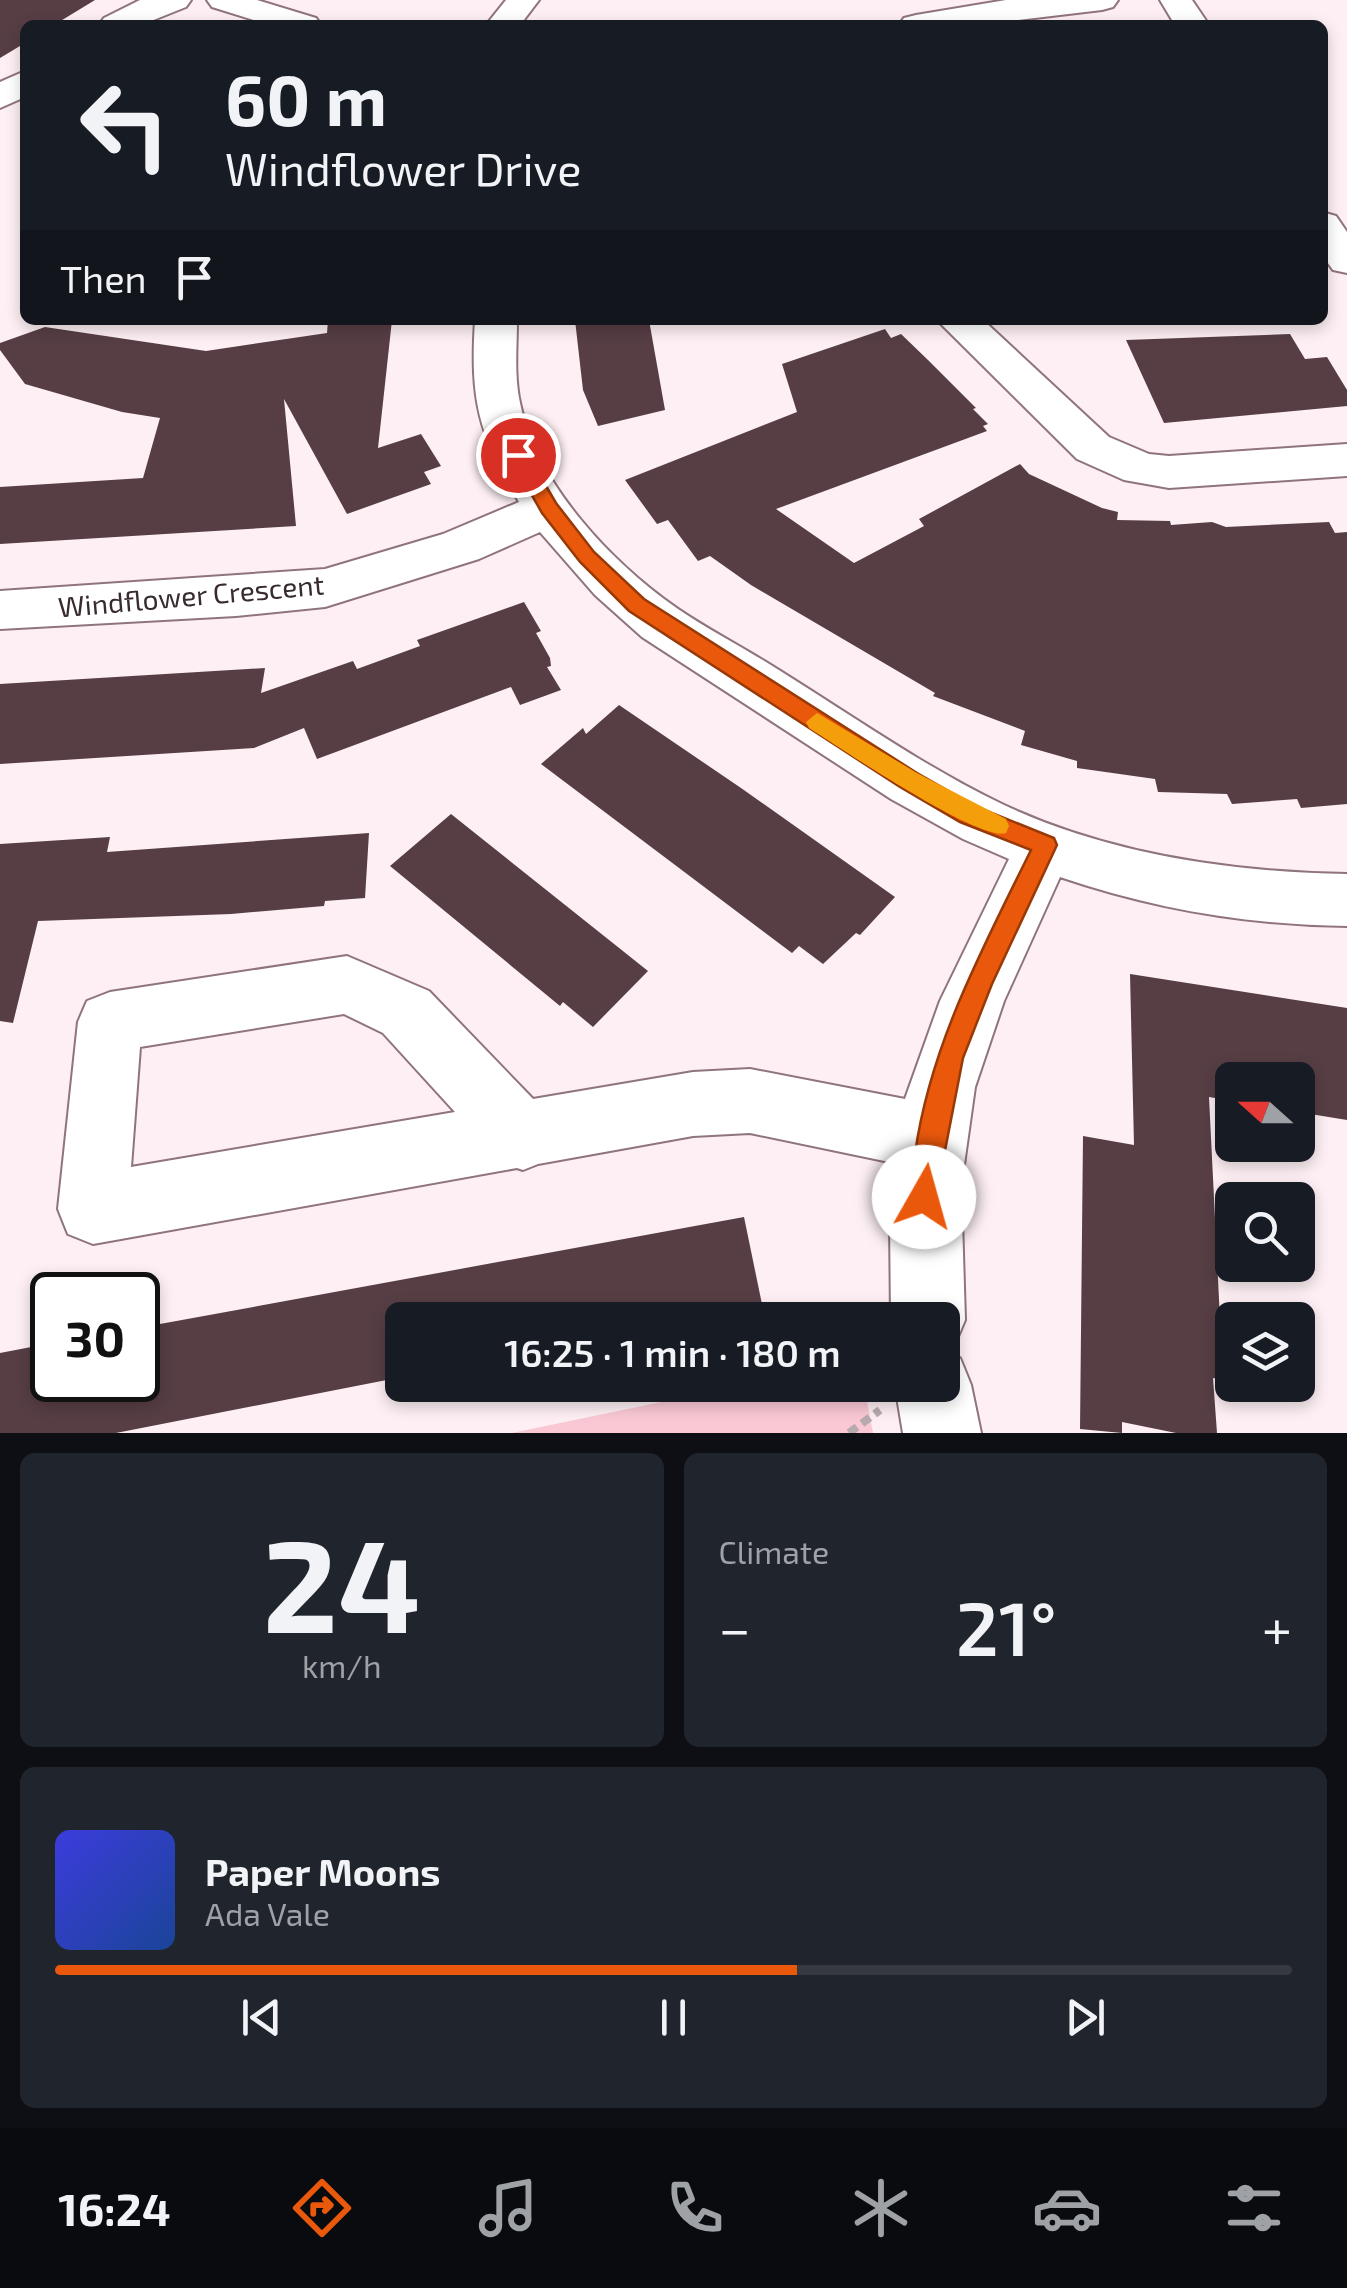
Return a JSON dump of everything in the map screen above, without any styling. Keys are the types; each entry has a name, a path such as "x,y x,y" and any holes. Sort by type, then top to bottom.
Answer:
{"street":[{"path":"128,20 174,0"},
{"path":"222,0 288,20"},
{"path":"507,20 523,0"},
{"path":"946,20 1029,6 1102,0"},
{"path":"1328,233 1347,261"},
{"path":"496,325 495,380 501,417 549,508 587,557 636,605 908,780 969,814 1116,870 1202,889 1297,900 1347,900"},
{"path":"963,325 1093,448 1142,469 1168,472 1347,460"},
{"name":"Windflower Crescent","path":"0,610 325,588 477,541 549,508"},
{"path":"927,1302 924,1197 950,1058 979,982 1045,845"},
{"path":"523,1137 406,1012 347,986 110,1022 93,1209 523,1137 694,1104 750,1101 932,1138"},
{"path":"937,1402 942,1433"}],"shaded area":[{"path":"661,1402 867,1402 873,1433 512,1433"}],"building":[{"path":"0,0 95,0 62,20 20,20 20,46 0,58"},
{"path":"328,325 391,325 378,448 421,434 441,466 424,472 431,484 347,514 284,399 296,526 0,544 0,487 143,478 160,418 122,412 25,384 0,350 0,343 45,327 206,351 327,333"},
{"path":"576,325 650,325 665,410 598,426 583,390"},
{"path":"885,329 891,338 901,334 976,408 973,409 988,424 983,426 987,431 776,509 854,563 924,526 919,519 1020,464 1029,474 1118,512 1117,520 1170,521 1171,525 1212,522 1226,527 1329,522 1335,533 1347,532 1347,804 1301,808 1297,799 1232,804 1227,794 1158,792 1155,779 1077,768 1077,761 1021,745 1025,731 933,696 935,693 751,585 710,556 698,561 668,520 657,524 625,480 797,412 782,364"},
{"path":"1290,334 1305,359 1327,357 1347,390 1347,406 1164,423 1126,340"},
{"path":"524,602 541,631 536,633 550,658 551,666 547,667 561,690 520,705 511,687 317,759 304,728 254,748 0,764 0,684 265,668 261,693 353,661 357,669 420,646 417,640"},
{"path":"619,705 895,897 860,935 856,933 823,964 799,946 792,953 541,764 583,728 586,734"},
{"path":"451,814 648,971 593,1027 563,1002 560,1006 390,866"},
{"path":"369,833 365,898 325,901 324,906 231,914 38,921 13,1023 0,1021 0,844 110,837 107,852"},
{"path":"1130,974 1347,1008 1347,1120 1315,1115 1315,1062 1215,1062 1215,1098 1209,1097 1215,1282 1218,1282 1219,1302 1215,1302 1213,1378 1217,1433 1176,1433 1122,1422 1122,1433 1080,1429 1083,1136 1134,1145"},
{"path":"744,1217 762,1302 385,1302 385,1380 116,1433 0,1433 0,1353 30,1347 30,1402 160,1402 160,1324"}],"slow traffic":[{"path":"817,722 908,780 997,826"}],"route":[{"path":"518,455 549,508 587,557 636,605 908,780 969,814 1045,845 979,982 950,1058 924,1197"}]}
